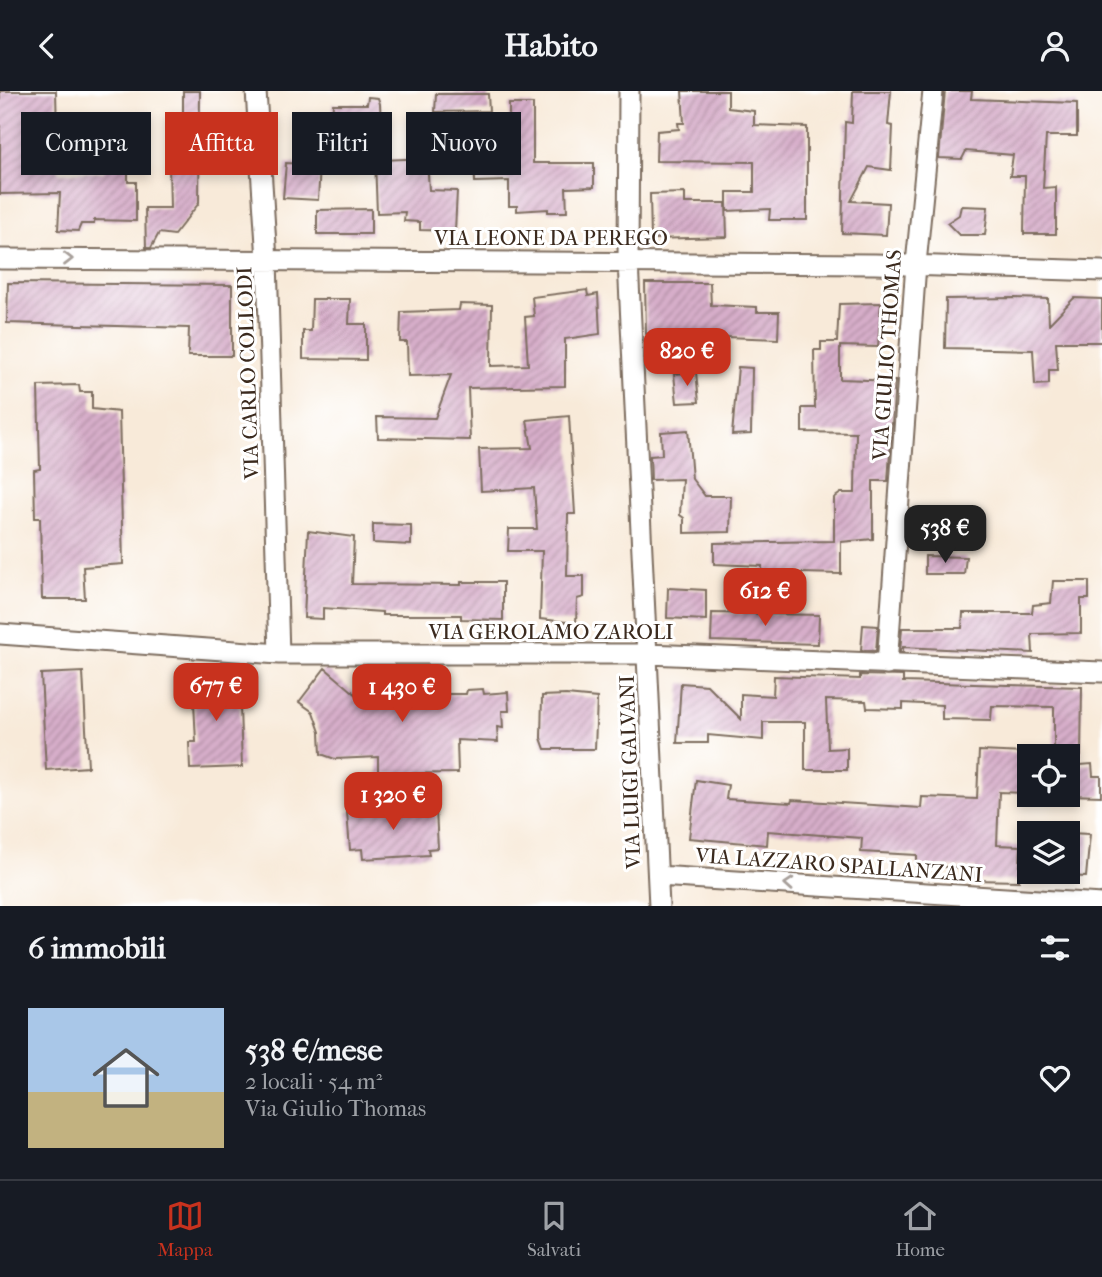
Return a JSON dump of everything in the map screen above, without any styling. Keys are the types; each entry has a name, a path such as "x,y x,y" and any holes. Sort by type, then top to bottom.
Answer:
{"street":[{"name":"VIA CARLO COLLODI","path":"256,91 267,260 279,655"},
{"name":"VIA LUIGI GALVANI","path":"629,91 628,261 659,906"},
{"name":"VIA GIULIO THOMAS","path":"887,665 916,264 933,91"},
{"name":"VIA LEONE DA PEREGO","path":"0,258 916,264 1102,271"},
{"name":"VIA GEROLAMO ZAROLI","path":"0,634 279,655 648,654 1102,672"},
{"name":"VIA LAZZARO SPALLANZANI","path":"658,876 1102,904"}],"building":[{"path":"0,91 56,91 57,112 21,112 21,175 128,175 128,182 136,182 136,221 94,220 94,224 81,224 78,231 58,230 60,193 0,194"},
{"path":"183,91 200,91 200,112 183,112"},
{"path":"682,91 728,91 728,108 754,111 754,125 807,127 807,220 769,220 770,209 727,211 727,192 754,192 754,162 656,161 657,131 679,129 678,123 684,123"},
{"path":"853,91 891,91 888,125 893,126 891,170 869,167 851,201 888,203 886,235 842,233 845,122 852,123"},
{"path":"945,91 972,91 971,99 1077,103 1077,136 1046,136 1043,188 1056,187 1056,234 1024,234 1025,176 1010,176 1013,155 966,151 962,159 939,158"},
{"path":"436,94 488,94 489,111 435,112"},
{"path":"368,97 378,98 380,112 332,112 333,104 367,104"},
{"path":"509,104 533,104 533,163 594,163 594,187 566,188 567,212 548,212 548,209 517,211 517,206 509,206 509,181 475,182 475,175 521,175 521,112 509,112"},
{"path":"406,159 406,175 428,175 429,190 457,191 455,231 420,230 420,222 404,221 405,212 377,213 376,175 392,175 392,160"},
{"path":"286,163 292,163 292,175 319,175 318,200 283,198"},
{"path":"169,175 199,175 199,203 174,235 159,233 151,248 146,248 145,208 170,208"},
{"path":"685,193 685,203 726,203 727,237 651,239 650,194"},
{"path":"961,206 988,207 985,235 959,235 947,223 959,215"},
{"path":"371,209 371,234 317,234 317,210"},
{"path":"8,283 232,285 232,356 188,356 189,328 7,323"},
{"path":"645,283 710,283 711,305 757,307 757,312 779,312 778,339 646,334"},
{"path":"587,290 588,296 598,294 600,334 565,339 565,386 468,388 470,440 378,438 377,417 435,418 451,375 408,376 407,342 400,342 401,312 459,310 460,304 492,305 491,366 528,365 525,317 534,316 532,297"},
{"path":"1074,298 1102,299 1102,342 1056,342 1058,370 1049,370 1049,384 1035,385 1033,350 945,348 946,299 1048,299 1049,324"},
{"path":"312,299 350,299 349,324 366,324 366,360 303,359 303,331 311,331"},
{"path":"881,303 878,347 840,346 840,379 895,381 888,481 873,481 873,539 841,542 841,574 762,572 762,566 714,564 714,543 834,541 834,498 841,493 855,493 856,433 802,432 802,408 815,408 814,350 821,350 821,342 837,342 839,304"},
{"path":"738,367 752,368 751,434 732,435"},
{"path":"696,372 699,402 677,403 674,374"},
{"path":"79,385 80,392 92,392 92,409 119,412 123,564 83,567 85,599 42,599 40,518 35,518 34,470 40,469 38,386"},
{"path":"569,416 575,514 568,514 567,576 584,576 584,597 577,599 576,623 540,619 542,551 508,551 509,529 537,529 534,488 481,491 479,449 532,448 527,420"},
{"path":"688,430 692,479 705,496 731,496 730,532 684,533 684,518 680,515 682,479 651,480 650,456 662,455 661,432"},
{"path":"373,524 411,525 411,545 373,543"},
{"path":"308,531 354,537 352,584 461,585 461,582 503,582 503,620 461,619 461,615 382,615 382,612 323,608 323,619 304,618"},
{"path":"925,556 966,557 964,574 925,574"},
{"path":"1053,581 1089,581 1089,599 1081,599 1081,633 1032,634 1033,653 903,647 903,652 900,652 902,628 962,628 963,613 1032,613 1033,605 1051,603"},
{"path":"668,588 706,590 706,620 667,618"},
{"path":"712,613 819,615 818,644 711,641"},
{"path":"863,625 878,626 876,651 861,650"},
{"path":"325,668 366,703 388,680 404,689 429,687 430,694 466,694 467,690 483,689 484,694 508,692 509,711 502,711 503,728 497,727 498,742 457,740 458,773 378,774 378,757 335,759 321,754 320,732 313,712 299,702"},
{"path":"83,672 88,767 46,770 41,674"},
{"path":"860,675 903,676 903,682 1082,687 1081,756 1080,744 1054,744 1054,707 992,706 991,720 942,719 942,705 903,703 903,709 867,708 866,701 826,700 828,749 847,748 847,770 805,770 805,722 763,722 763,740 708,735 708,743 677,743 681,683 707,685 741,719 741,694 773,696 774,676 860,679"},
{"path":"239,676 242,767 190,769 189,742 196,742 194,702 188,702 187,678"},
{"path":"542,696 597,698 595,749 545,749 541,738"},
{"path":"979,751 1017,753 1017,793 999,792 997,845 1017,846 1017,881 974,880 976,868 917,866 917,855 861,852 862,838 768,831 767,845 689,838 696,780 728,785 726,799 921,808 922,797 977,799"},
{"path":"1092,764 1093,776 1101,776 1101,796 1080,795 1080,765"},
{"path":"426,807 426,811 436,810 438,848 428,849 429,855 363,859 362,849 350,850 347,812"},
{"path":"1080,834 1090,834 1086,877 1080,877"}]}
